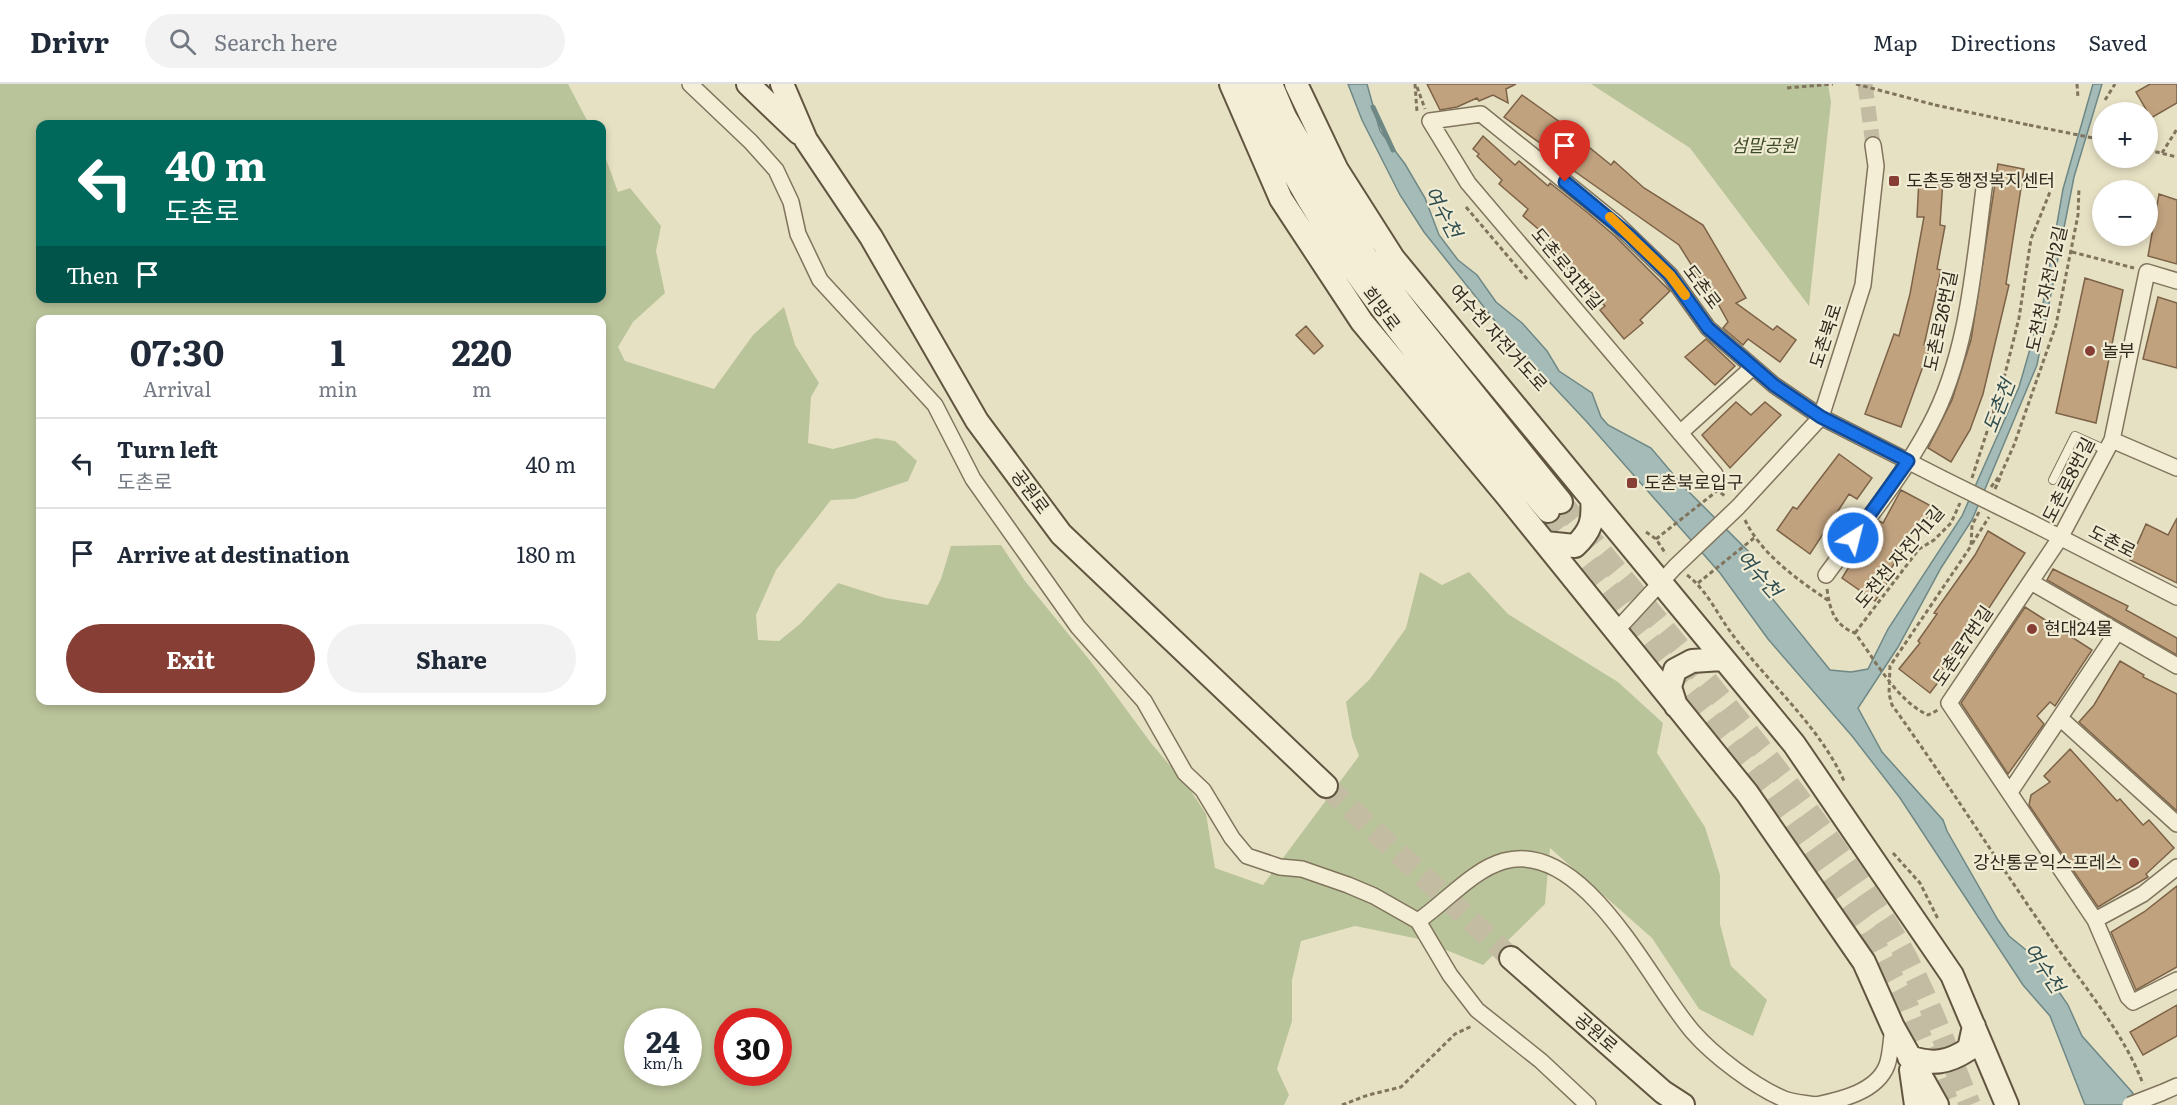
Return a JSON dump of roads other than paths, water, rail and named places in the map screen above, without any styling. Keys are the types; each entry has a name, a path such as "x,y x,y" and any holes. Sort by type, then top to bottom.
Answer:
{"main road":[{"name":"공원로","path":"748,84 806,140"},
{"name":"공원로","path":"782,84 806,140 871,237 977,422 1061,534 1326,786"},
{"path":"1231,84 1281,199 1362,322 1545,543 1747,793 1863,962 1914,1077 1916,1105"},
{"name":"희망로","path":"1250,84 1267,125 1306,199 1350,268 1395,329 1554,506 1366,257 1285,117 1271,84"},
{"path":"1296,84 1337,171 1393,258 1592,499 1668,576 1722,658 1794,744 1952,975 2007,1105"},
{"path":"1545,543 1575,546 1586,536 1594,520 1592,499"},
{"path":"1676,706 1670,687 1675,670 1692,661 1722,658"},
{"name":"공원로","path":"1511,958 1663,1092 1683,1105"},
{"path":"1910,1057 1926,1063 1939,1063 1955,1058 1970,1049 1974,1026"},
{"path":"1893,1028 1937,1105"}],"street":[{"path":"690,84 751,142 776,170 791,202 798,234 820,280 935,405 973,479 1078,627 1144,701 1185,773 1203,790 1232,838 1247,856 1280,867 1302,869 1348,885 1374,896 1419,921 1450,975 1487,1018 1541,1061 1588,1105"},
{"name":"도촌로","path":"1430,121 1481,114 1615,222 1670,275 1708,328 1774,385 1821,417 2177,597"},
{"name":"도촌로31번길","path":"1430,121 1468,183 1715,474"},
{"name":"도촌북로","path":"1668,576 1738,507 1821,417 1863,285 1876,166 1873,145"},
{"name":"도촌로26번길","path":"1908,461 1930,424 1947,385 1964,324 1985,181"},
{"name":"도촌로8번길","path":"2060,538 2109,445 2147,272 2177,280"},
{"path":"1680,433 1753,367"},
{"name":"도촌로8번길","path":"2109,445 2177,468"},
{"path":"1826,575 1908,461"},
{"name":"도촌로7번길","path":"2060,538 1949,703 2095,920 2128,997 2133,1002 2177,980"},
{"path":"1615,632 1668,576"},
{"path":"2031,582 2177,666"},
{"path":"2010,792 2117,632"},
{"path":"2060,718 2177,824"},
{"path":"1419,921 1485,869 1505,861 1530,859 1550,866 1597,899 1694,1034 1767,1091 1787,1100 1816,1105 1858,1093 1877,1079 1887,1066 1893,1028"},
{"path":"2095,920 2143,894 2177,867"},
{"path":"2130,1105 2177,1086"}],"lane":[{"path":"2053,480 2075,436 2109,445"}],"water":[{"path":"1348,84 1367,84 1380,131 1405,164 1425,198 1439,235 1458,260 1477,275 1496,302 1522,323 1547,351 1559,371 1592,393 1601,417 1608,425 1651,448 1684,487 1754,557 1767,592 1830,670 1851,672 1868,669 1888,629 1962,516 2019,387 2043,304 2063,189 2093,84 2102,84 2097,102 2092,102 2092,117 2074,177 2037,365 1972,520 1941,568 1898,647 1858,708 1882,752 1943,820 1947,831 2009,936 2036,958 2068,1005 2082,1036 2132,1092 2140,1105 2085,1105 2050,1016 2023,985 1900,798 1852,736 1768,639 1720,573 1586,421 1511,341 1424,232 1400,195 1362,120"}],"waterway":[{"name":"여수천","path":"1373,107 1393,150"}],"tunnel":[{"path":"1865,84 1873,145"},
{"path":"1561,502 1727,706 1847,864 1884,919 1909,963 1970,1105"},
{"path":"1548,511 1771,796 1868,931 1908,1007 1949,1105"},
{"path":"1326,786 1511,958"}],"place":[{"name":"도촌동행정복지센터","path":"1894,181"},
{"name":"놀부","path":"2090,351"},
{"name":"도촌북로입구","path":"1632,483"},
{"name":"현대24몰","path":"2032,629"},
{"name":"강산통운익스프레스","path":"2134,863"}],"park label":[{"name":"섬말공원","path":"1764,146"}],"water label":[{"name":"도촌천","path":"1999,406"}]}
